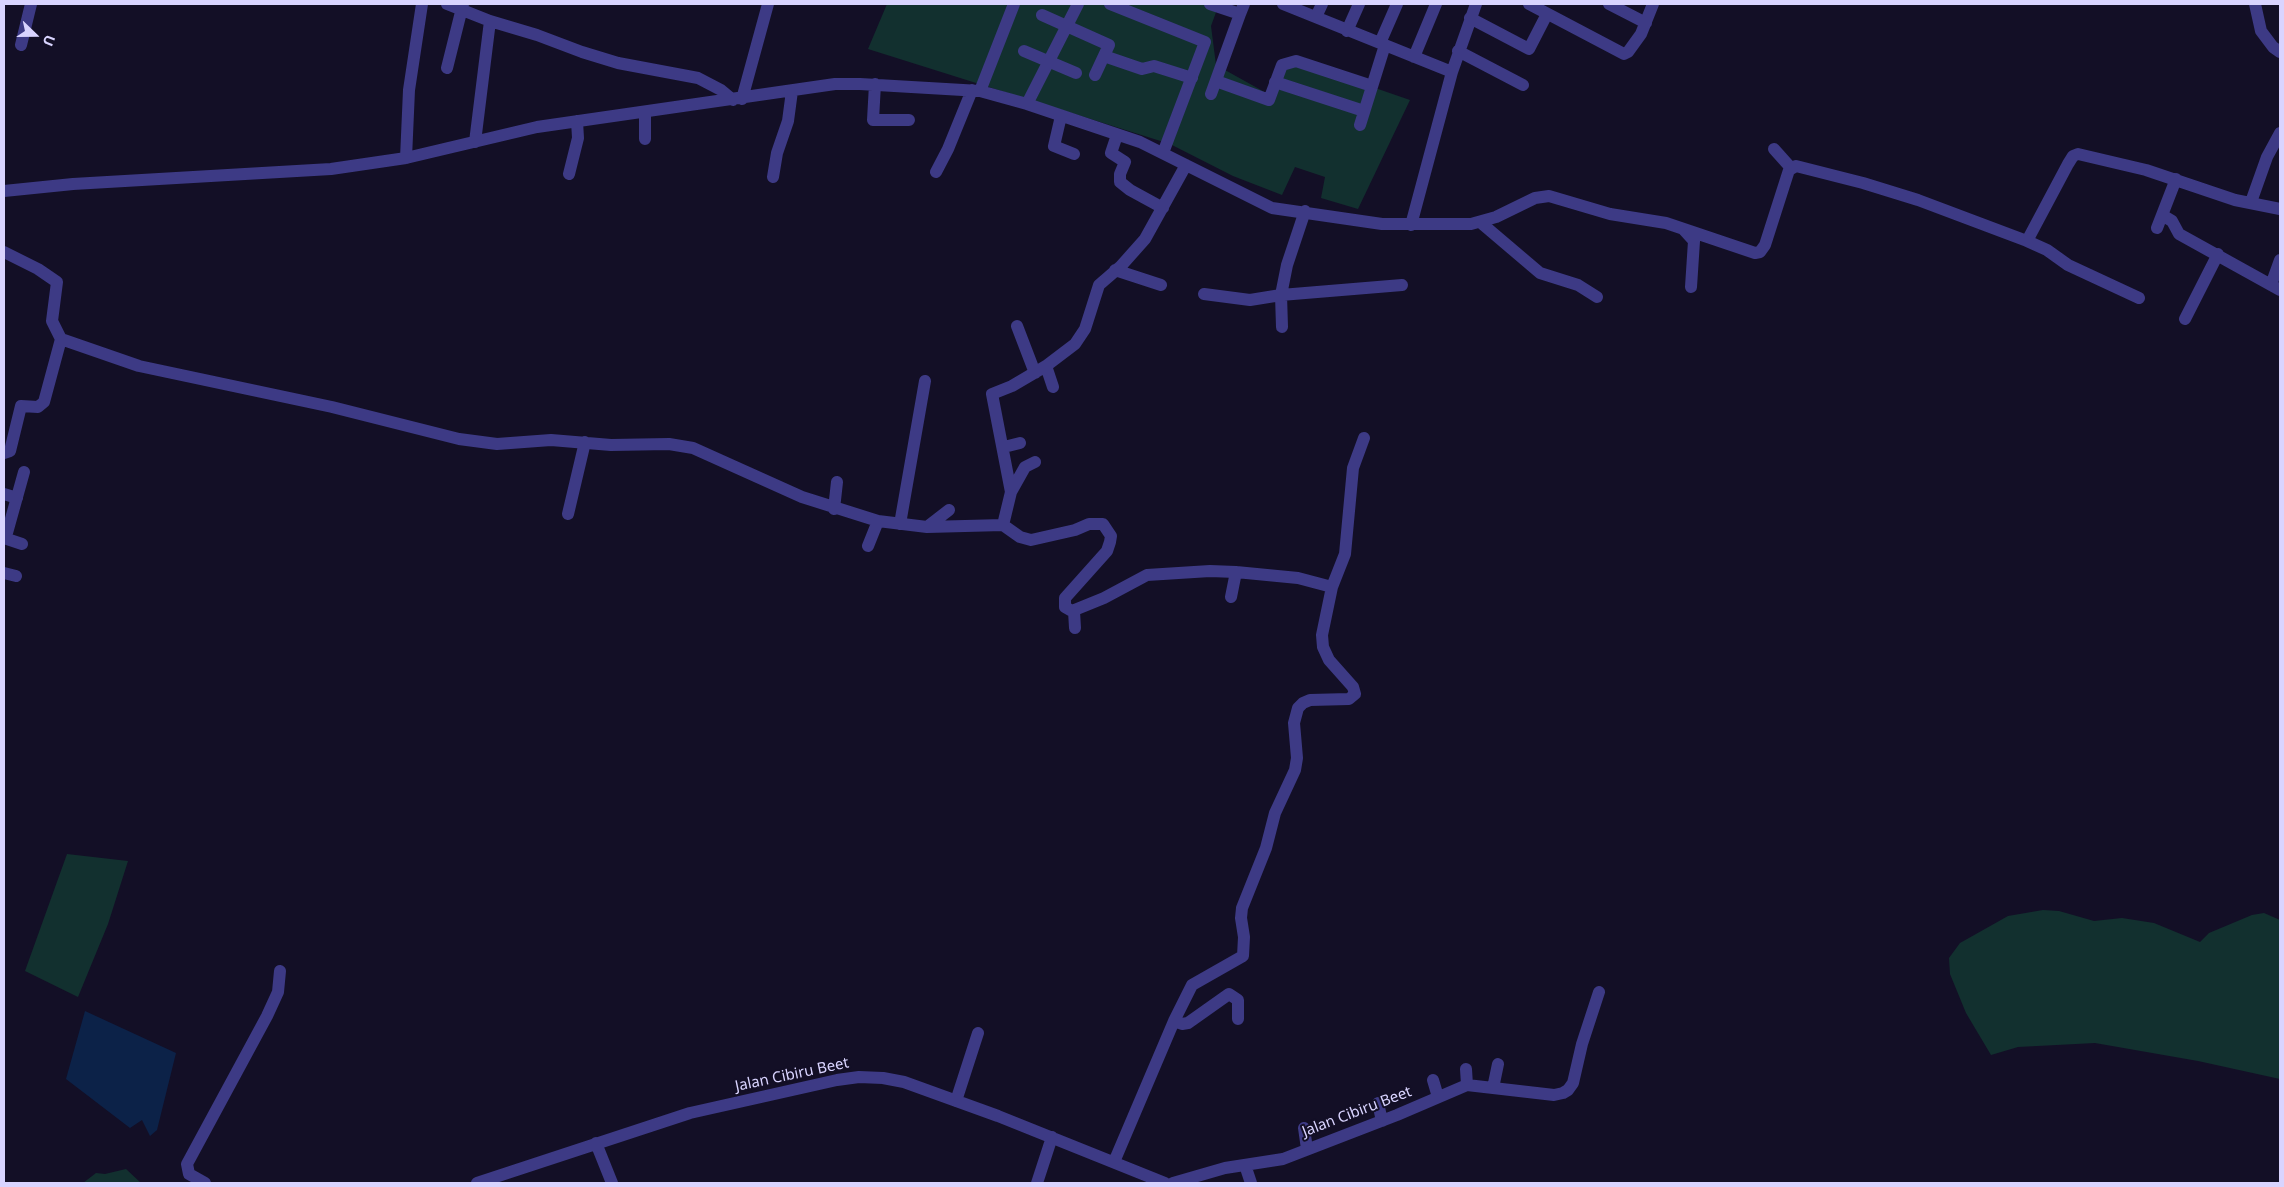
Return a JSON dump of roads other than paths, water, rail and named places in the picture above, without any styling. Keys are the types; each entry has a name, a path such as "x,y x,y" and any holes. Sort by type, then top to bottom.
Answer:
{"street":[{"path":"21,45 31,4"},
{"path":"406,158 409,90 422,4"},
{"path":"447,4 462,6 490,21 618,63 698,78 737,100"},
{"path":"737,100 768,4"},
{"path":"936,172 976,91 1014,4"},
{"path":"1027,104 1078,4"},
{"path":"1110,4 1204,41 1163,153"},
{"path":"1210,4 1242,9 1211,94"},
{"path":"1283,4 1452,72"},
{"path":"1316,17 1322,4"},
{"path":"1348,31 1359,4"},
{"path":"1360,125 1382,44 1397,4"},
{"path":"1414,57 1436,4"},
{"path":"1411,225 1458,51 1476,4"},
{"path":"1529,4 1624,54 1628,52 1646,24 1653,4"},
{"path":"1609,4 1646,24"},
{"path":"2255,4 2261,31 2280,52"},
{"path":"447,68 462,6"},
{"path":"1470,18 1529,49 1547,14"},
{"path":"1042,15 1110,45 1095,75"},
{"path":"475,142 490,21"},
{"path":"1024,51 1076,73"},
{"path":"1458,51 1523,85"},
{"path":"1104,56 1142,68 1154,66 1216,80 1269,100 1282,65 1296,61 1372,86"},
{"path":"1275,82 1364,111"},
{"path":"4,191 73,184 331,169 406,158 510,132 577,121 737,100 835,84 875,84 976,91 1027,104 1163,153 1272,208 1305,211 1353,221 1448,226 1480,222 1496,217 1535,198 1549,196 1584,208 1666,223 1728,246 1755,253 1760,252 1766,242 1791,168"},
{"path":"875,84 873,120 909,120"},
{"path":"772,177 777,153 788,121 792,91"},
{"path":"645,112 645,139"},
{"path":"1061,116 1054,146 1074,154"},
{"path":"569,174 578,138 577,121"},
{"path":"2252,202 2268,157 2280,133"},
{"path":"1117,135 1111,153 1125,162 1120,174 1120,182 1130,190 1163,208"},
{"path":"1774,149 1791,168"},
{"path":"2027,241 2075,154 2146,170 2235,200 2280,209"},
{"path":"1011,492 1004,446 992,394 1012,386 1035,373 1075,344 1085,328 1099,285 1145,239 1186,165"},
{"path":"1791,168 1802,167 1918,200 2027,241 2046,250 2068,265 2140,298"},
{"path":"2157,228 2176,179"},
{"path":"1282,327 1281,295 1287,265 1305,211"},
{"path":"2162,215 2172,221 2179,234 2276,288 2280,260"},
{"path":"1480,222 1540,273 1578,285 1597,297"},
{"path":"1684,230 1694,241 1690,287"},
{"path":"4,252 38,269 57,282 52,321 61,339 44,402 38,408 21,406 10,451 4,453"},
{"path":"2185,319 2218,254"},
{"path":"1115,270 1161,285"},
{"path":"1204,294 1250,300 1281,295 1402,285"},
{"path":"1016,326 1035,373"},
{"path":"61,339 139,366 318,404 459,439 497,444 551,440 612,445 669,444 693,448 794,493 834,508 878,521 927,527 1003,525 1020,537 1031,540 1098,523 1108,528 1111,536 1107,551 1065,598 1065,607 1074,611"},
{"path":"1046,366 1052,387"},
{"path":"900,524 925,381"},
{"path":"1114,1162 1174,1022 1192,985 1243,956 1242,908 1266,848 1275,813 1295,770 1297,758 1294,723 1298,708 1303,702 1310,700 1349,699 1355,694 1354,687 1329,660 1323,647 1322,635 1332,587 1345,554 1354,468 1364,438"},
{"path":"568,514 585,442"},
{"path":"1004,446 1020,443"},
{"path":"1003,525 1011,492 1025,467 1035,462"},
{"path":"22,544 5,536 24,472"},
{"path":"834,508 838,482"},
{"path":"4,494 17,498"},
{"path":"927,527 949,510"},
{"path":"868,546 878,521"},
{"path":"1074,611 1147,575 1210,571 1236,572 1298,578 1332,587"},
{"path":"1231,597 1236,572"},
{"path":"1074,611 1075,628"},
{"path":"206,1183 189,1174 187,1164 268,1016 278,992 280,971"},
{"name":"Jalan Cibiru Beet","path":"1173,1183 1197,1175 1282,1159 1382,1121 1467,1085 1554,1095 1568,1090 1574,1083 1582,1044 1599,992"},
{"path":"1174,1022 1188,1023 1229,994 1238,1000 1238,1019"},
{"path":"956,1101 978,1033"},
{"path":"1493,1088 1498,1064"},
{"path":"1466,1069 1467,1085"},
{"name":"Jalan Cibiru Beet","path":"477,1183 690,1113 837,1080 859,1077 882,1078 904,1082 1052,1137 1092,1155 1165,1183"},
{"path":"1433,1080 1438,1097"},
{"path":"1378,1103 1382,1121"},
{"path":"1304,1128 1307,1149"},
{"path":"1037,1183 1052,1137"},
{"path":"596,1143 612,1183"},
{"path":"1245,1165 1251,1183"}],"water":[{"path":"85,1011 176,1053 157,1130 150,1136 142,1120 130,1128 66,1079"}]}
